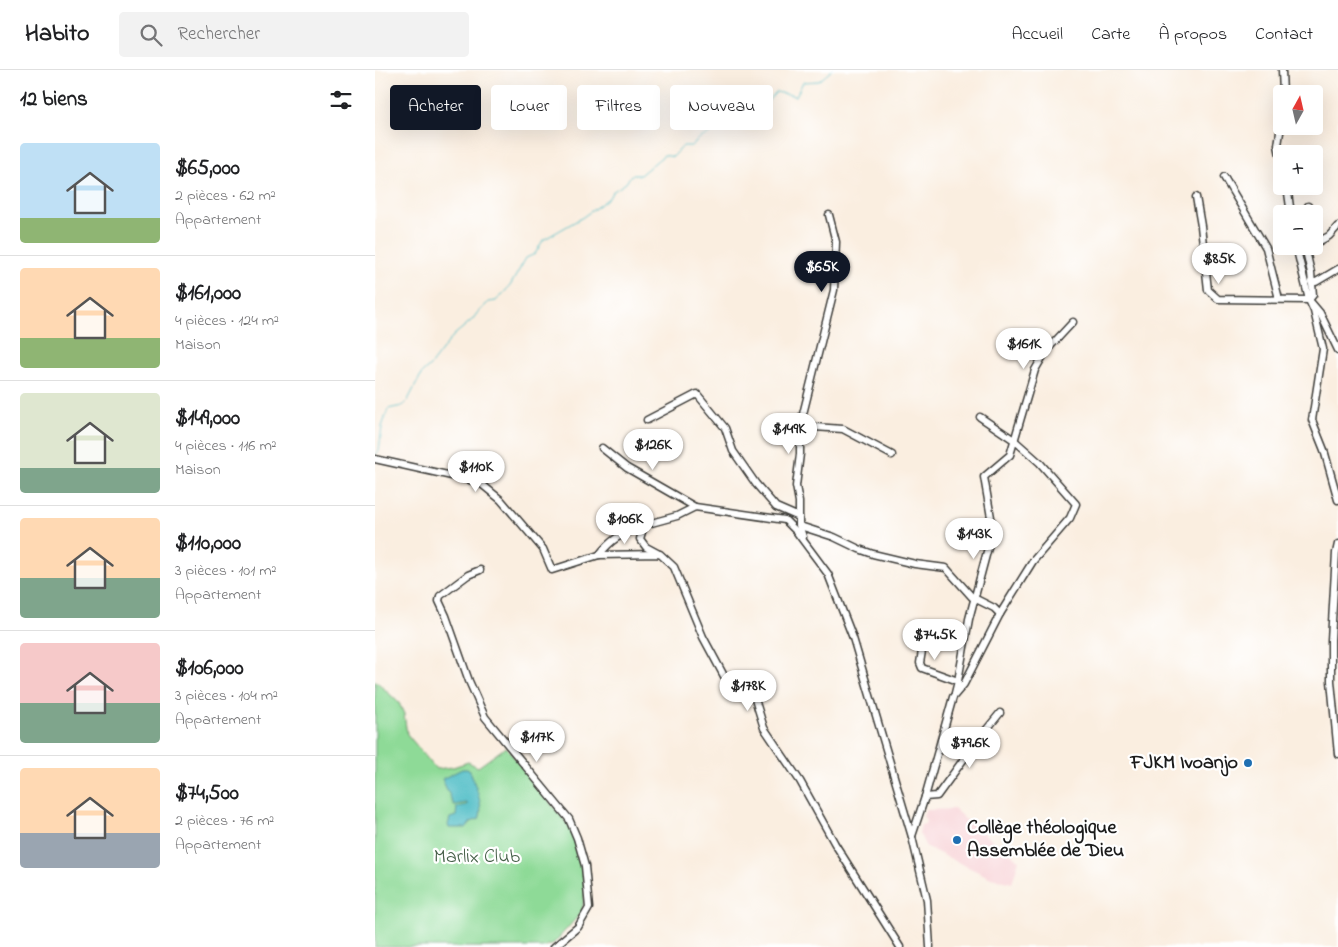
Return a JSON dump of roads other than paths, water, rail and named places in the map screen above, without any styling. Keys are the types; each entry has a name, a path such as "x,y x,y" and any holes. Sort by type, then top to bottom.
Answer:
{"street":[{"path":"1282,70 1283,85"},
{"path":"1224,177 1266,248 1279,299"},
{"path":"1195,197 1201,226 1208,290 1218,299 1309,300 1320,313 1338,350"},
{"path":"803,541 799,525 796,486 800,454 800,426 834,290 836,242 829,215"},
{"path":"1323,239 1338,226"},
{"path":"1299,255 1323,349 1312,420 1324,450 1338,500"},
{"path":"1306,255 1313,295 1309,300"},
{"path":"1311,282 1317,282 1338,269"},
{"path":"912,837 958,681 969,619 993,529 984,477 1010,455 1035,370 1046,351 1073,322"},
{"path":"647,420 697,394 725,428 733,451 756,484 776,507 799,517"},
{"path":"953,696 964,684 1000,614 1033,561 1070,518 1075,504 1040,463 1014,440 980,417"},
{"path":"800,426 843,429 892,455"},
{"path":"602,448 627,468 695,507 785,520 828,574 853,638 912,837 927,900 930,947"},
{"path":"375,459 479,482 501,500 543,549 552,570 599,555 660,554"},
{"path":"599,555 609,542 622,534 644,525 677,516 695,507"},
{"path":"644,525 640,539 646,547 660,554 675,568 703,637 724,676 733,686 755,699 764,728 800,781 835,844 900,947"},
{"path":"800,526 834,537 873,554 915,564 945,568 972,597 994,608 1000,614"},
{"path":"1338,544 1331,640 1331,681 1338,754"},
{"path":"480,570 468,575 440,596 439,601 469,681 485,717 569,818 577,838 585,866 589,908 578,927 554,947"},
{"path":"925,633 920,663 922,668 958,681"},
{"path":"925,797 937,796 1000,713"}],"water":[{"path":"462,769 470,771 478,795 481,814 479,819 471,822 466,828 449,828 450,818 456,816 457,807 467,805 467,803 454,805 442,779"}],"waterway":[{"path":"375,455 379,451 382,427 388,409 402,406 408,400 422,373 430,366 453,336 489,302 496,301 510,286 526,258 535,254 543,240 583,217 609,198 612,192 626,183 631,175 640,175 664,155 673,157 683,146 691,146 700,138 716,131 741,112 758,113 776,92 796,96 803,82 819,81 832,70"}],"place":[{"name":"FJKM Ivoanjo","path":"1248,763"},
{"name":"Collège théologique Assemblée de Dieu","path":"957,840"}],"park label":[{"name":"Marlix Club","path":"477,857"}]}
